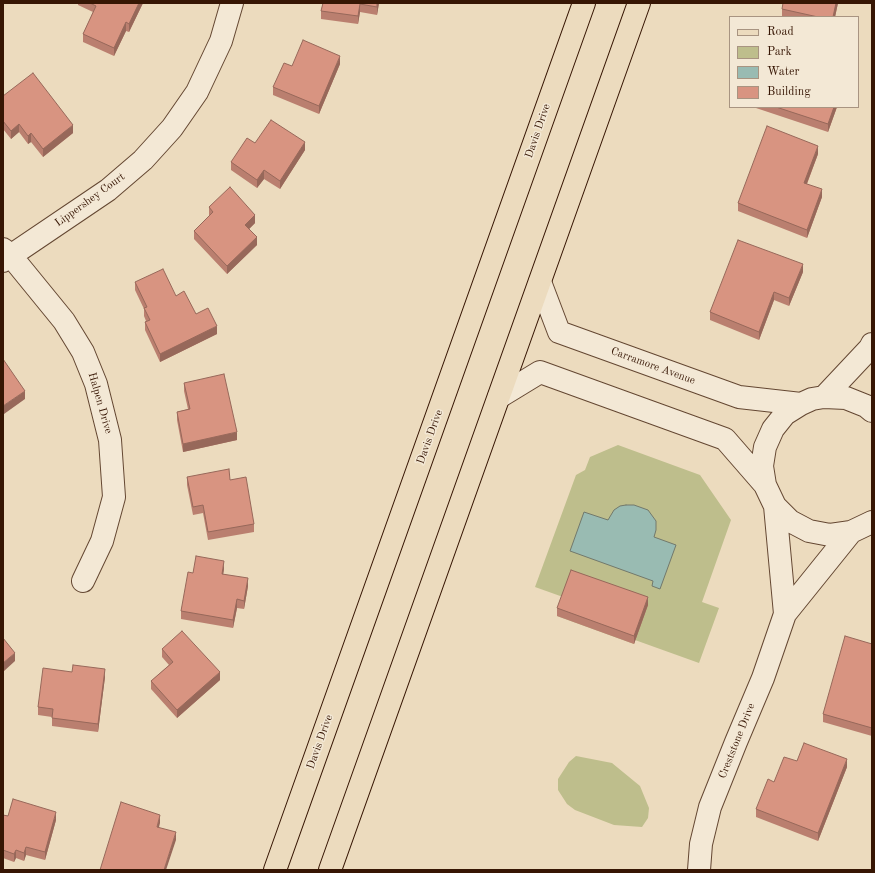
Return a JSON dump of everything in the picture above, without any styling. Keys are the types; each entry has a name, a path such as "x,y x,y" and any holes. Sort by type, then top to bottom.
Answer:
{"main road":[{"name":"Davis Drive","path":"275,870 584,3"},
{"path":"330,870 639,3"}],"street":[{"name":"Lippershey Court","path":"6,255 108,190 142,160 172,128 197,92 221,41 232,3"},
{"name":"Halpen Drive","path":"6,255 64,321 83,352 96,384 110,440 114,497 102,541 83,581"},
{"name":"Carramore Avenue","path":"540,282 559,332 739,397 801,404"},
{"path":"824,397 871,349"},
{"name":"Carramore Avenue","path":"499,397 540,372 725,439 765,485 775,506 790,521 809,531 830,535 851,532 872,522"},
{"name":"Carramore Avenue","path":"765,485 762,466 765,447 772,429 785,414 812,399 824,397 846,398 872,410"},
{"name":"Creststone Drive","path":"775,506 784,614"},
{"name":"Creststone Drive","path":"699,870 701,844 710,807 763,678 784,614 851,532"}],"green space":[{"path":"618,445 700,475 731,520 702,602 719,608 699,663 635,640 634,644 557,616 563,597 535,587 576,475 585,470 590,457"},
{"path":"576,756 612,763 640,786 649,808 648,818 642,827 614,825 575,810 567,804 558,790 558,779 569,762"}],"water":[{"path":"634,505 648,510 656,521 654,537 676,545 660,589 652,586 653,581 570,551 584,512 608,520 614,510 620,506"}],"building":[{"path":"90,3 139,3 129,24 126,22 114,48 83,34 96,6"},
{"path":"323,3 377,3 377,7 360,4 358,16 321,11"},
{"path":"783,3 836,3 833,16 814,16 782,9"},
{"path":"303,40 340,56 319,106 273,87 284,63 292,66"},
{"path":"33,73 73,125 43,149 31,133 28,136 19,124 11,131 3,121 3,96"},
{"path":"779,108 834,108 828,124"},
{"path":"271,120 305,142 280,181 264,170 257,180 231,162 247,138 255,143"},
{"path":"767,126 818,146 804,183 822,189 807,230 738,203"},
{"path":"230,187 255,215 245,225 257,237 227,266 194,231 213,212 209,207"},
{"path":"738,240 803,264 789,298 774,292 759,332 710,312"},
{"path":"163,269 176,296 184,291 196,314 208,308 217,326 160,354 145,322 150,320 144,308 147,307 135,282"},
{"path":"3,359 25,391 3,406"},
{"path":"224,374 237,432 183,444 177,412 190,409 184,383"},
{"path":"229,469 230,480 246,477 254,524 208,532 203,505 193,507 187,477"},
{"path":"196,556 224,561 222,574 248,578 244,601 237,599 233,620 181,611 188,572 193,573"},
{"path":"571,570 648,597 634,636 557,608"},
{"path":"182,631 220,672 177,710 151,681 173,662 162,649"},
{"path":"845,636 872,644 872,728 823,714"},
{"path":"3,638 15,653 3,663"},
{"path":"73,665 105,669 98,724 52,718 53,709 38,707 43,668 72,672"},
{"path":"804,743 847,759 818,833 756,809 768,779 774,782 784,757 797,761"},
{"path":"13,799 56,812 45,852 26,847 24,853 16,850 14,854 3,850 3,815 8,816"},
{"path":"121,802 160,815 157,827 176,832 164,870 100,870"}]}
